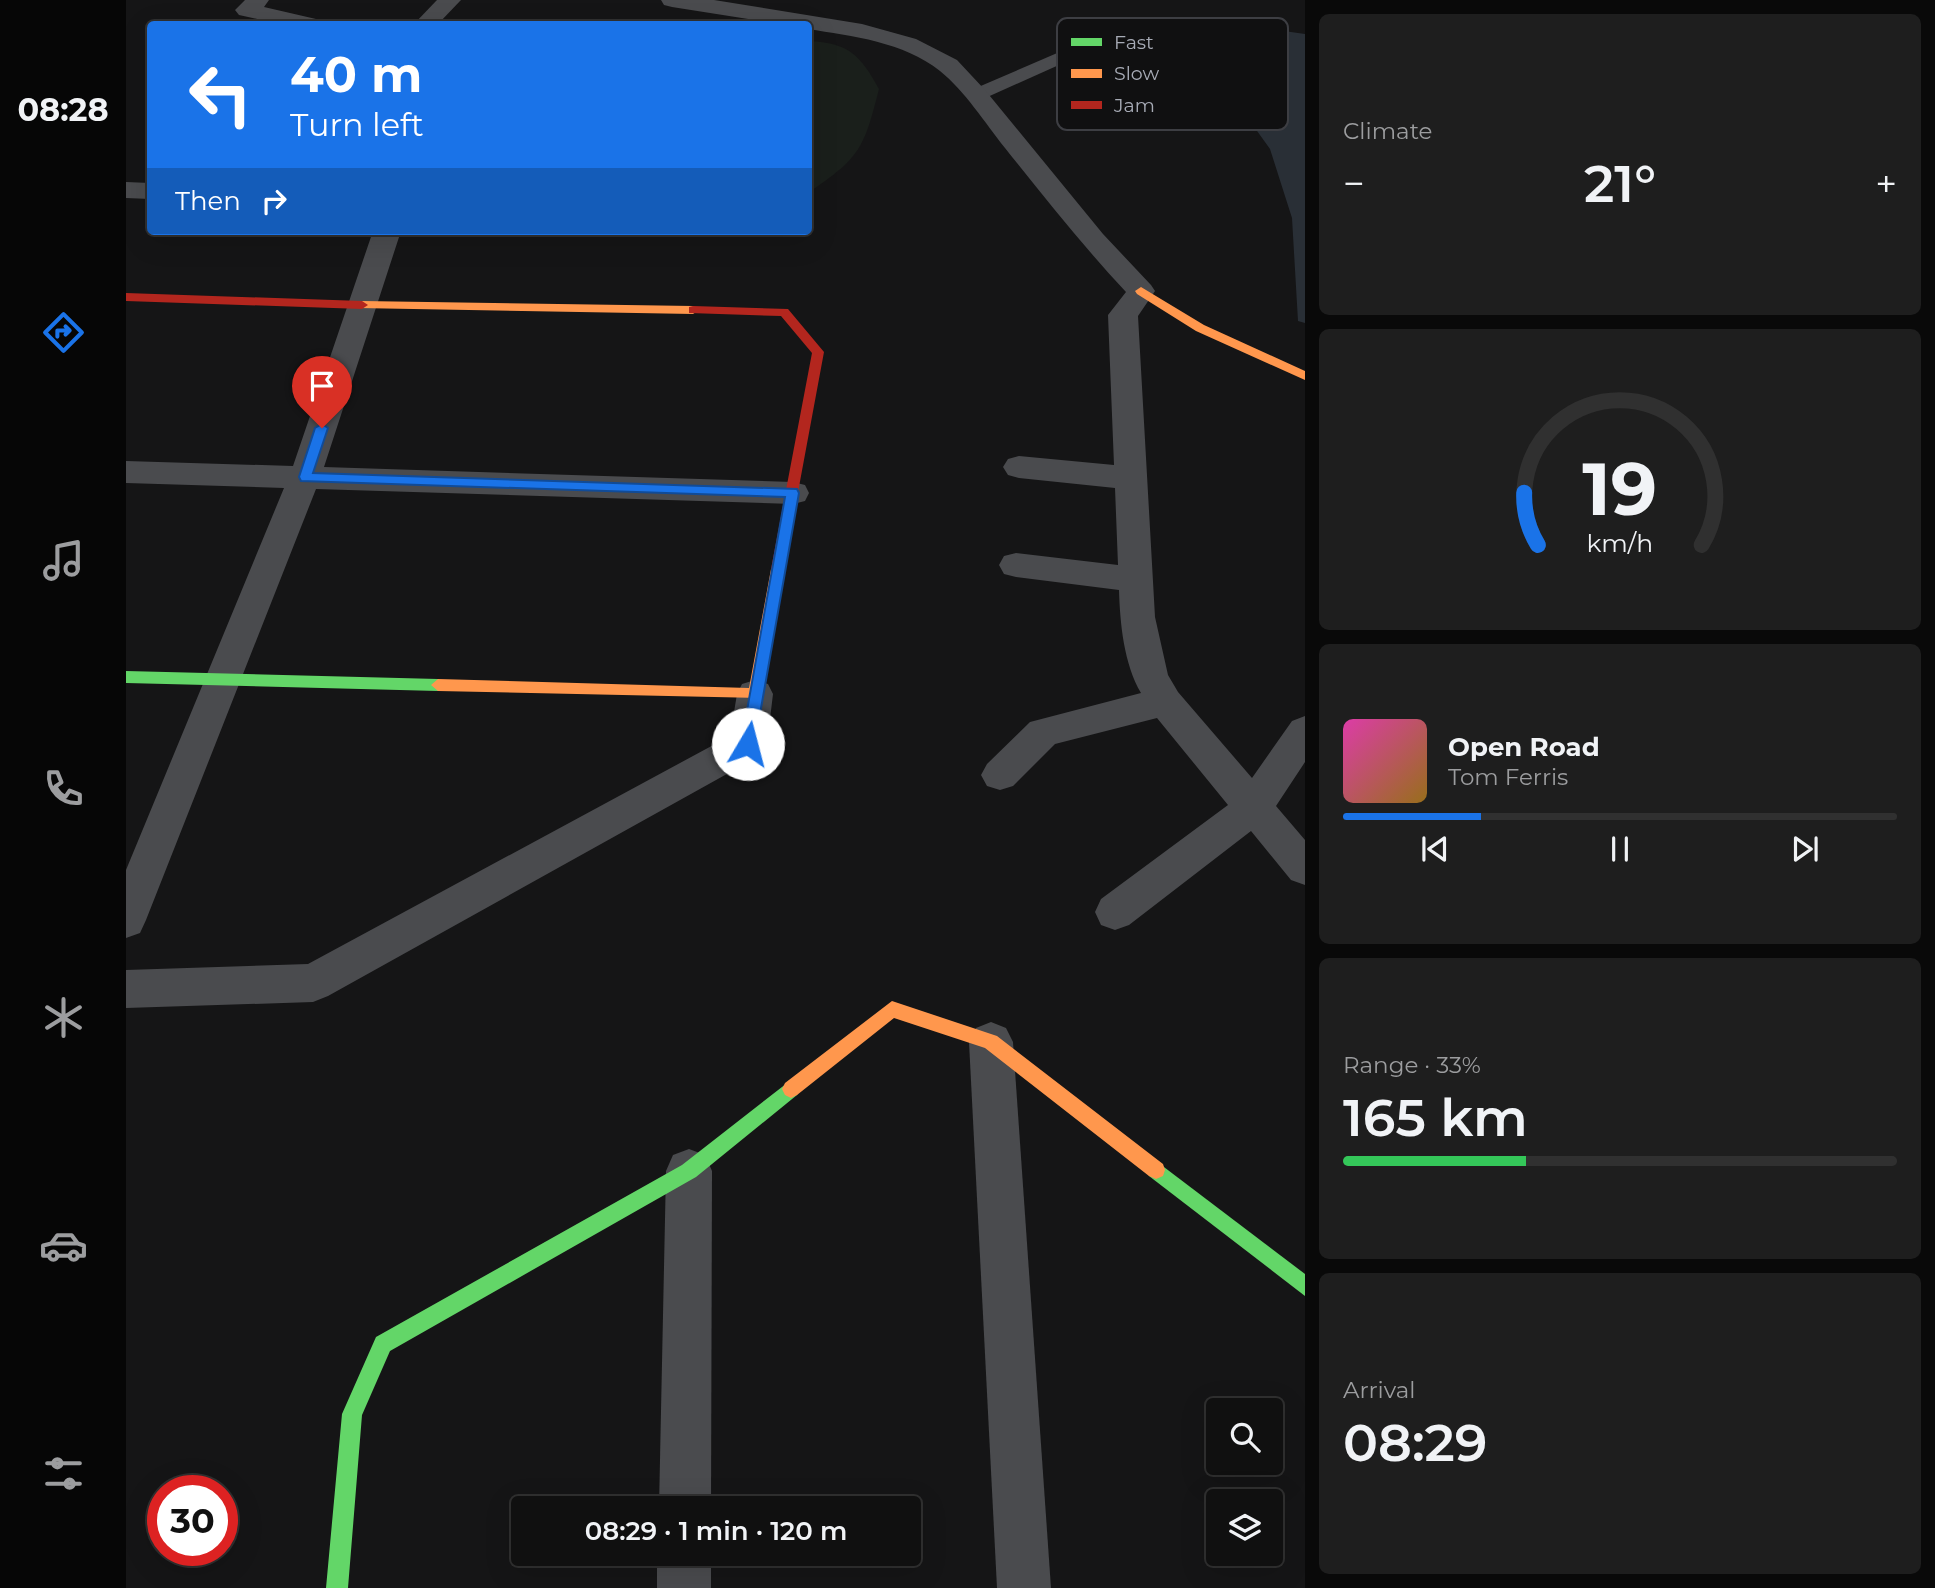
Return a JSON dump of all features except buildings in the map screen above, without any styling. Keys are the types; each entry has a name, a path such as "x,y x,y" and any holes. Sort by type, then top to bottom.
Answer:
{"street":[{"path":"258,0 247,10 295,21"},
{"path":"428,21 450,0"},
{"path":"672,0 801,21"},
{"path":"812,23 862,31 908,44 948,65 976,95 1093,240 1141,291 1186,322 1227,343 1305,376"},
{"path":"126,190 147,191"},
{"path":"126,920 305,477 386,235"},
{"path":"1141,291 1122,314 1135,580 1142,649 1150,677 1165,702 1305,869"},
{"path":"126,297 363,305 784,312 818,352 748,744 313,983 126,989"},
{"path":"1018,467 1130,478"},
{"path":"126,472 793,493"},
{"path":"1016,565 1135,580"},
{"path":"126,677 755,695"},
{"path":"1000,775 1043,732 1165,702"},
{"path":"1115,912 1254,807 1305,731"},
{"path":"337,1588 352,1414 383,1344 689,1171 892,1009 991,1041 1305,1286"},
{"path":"991,1041 1024,1588"},
{"path":"685,1496 689,1171"},
{"path":"684,1566 684,1588"}],"lane":[{"path":"976,95 1057,59"}],"shaded area":[{"path":"1288,32 1305,34 1305,323 1298,321 1292,218 1270,149 1256,130 1288,130"},
{"path":"812,41 834,45 852,53 866,67 879,89 864,139 850,160 812,190"}],"traffic: fast":[{"path":"126,677 438,685"},
{"path":"337,1588 352,1414 383,1344 689,1171 791,1089"},
{"path":"1156,1170 1305,1286"}],"traffic: slow":[{"path":"1141,291 1200,328 1305,376"},
{"path":"362,305 693,310"},
{"path":"438,685 755,694 778,569"},
{"path":"791,1089 892,1009 991,1042 1156,1170"}],"traffic: jam":[{"path":"126,297 362,305"},
{"path":"693,310 784,312 818,352 778,569"}],"route":[{"path":"322,428 305,477 793,493 748,744"}]}
